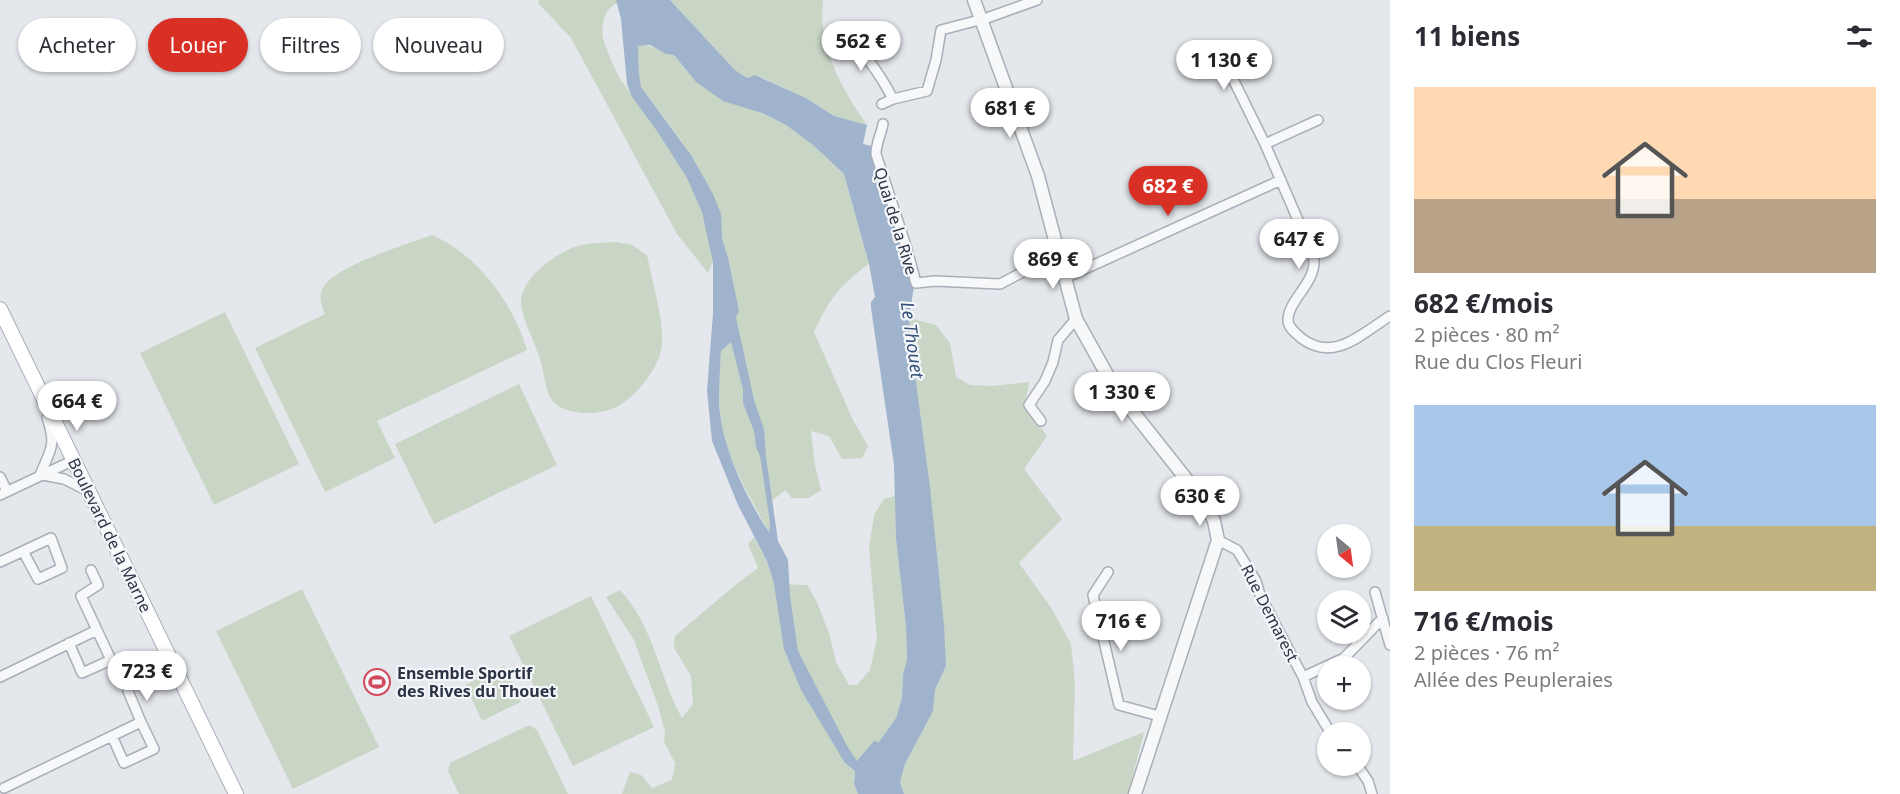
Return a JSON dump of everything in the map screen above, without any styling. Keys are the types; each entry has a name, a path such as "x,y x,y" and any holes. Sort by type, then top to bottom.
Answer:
{"main road":[{"name":"Boulevard de la Marne","path":"0,309 236,794"}],"street":[{"path":"974,0 1038,176 1076,319 1115,389 1206,504 1214,520 1218,540 1135,794"},
{"path":"882,104 927,91 936,60 941,30 1037,0"},
{"path":"843,34 873,65 893,99"},
{"path":"1263,57 1232,77 1281,180 1309,244 1314,263 1310,279 1291,309 1288,321 1292,330 1310,344 1323,349 1332,349 1390,316"},
{"path":"1265,144 1318,120"},
{"name":"Quai de la Rive","path":"883,124 876,142 876,154 916,283 946,281 1000,284 1059,254"},
{"path":"1065,278 1281,180"},
{"path":"1041,421 1029,405 1045,381 1053,362 1058,340 1076,319"},
{"path":"40,475 53,444 44,399"},
{"path":"0,477 4,493 74,460"},
{"path":"40,475 64,479 88,491"},
{"path":"0,562 23,551 51,538 62,568 38,579 23,551"},
{"name":"Rue Demarest","path":"1218,540 1237,550 1256,581 1260,595 1303,677 1312,702 1323,722"},
{"path":"69,643 82,673 111,660 81,597 99,585 91,570"},
{"path":"1108,572 1093,595 1119,705 1159,716"},
{"path":"1375,592 1390,645"},
{"path":"1303,677 1344,658 1383,618"},
{"path":"0,677 97,630"},
{"path":"112,736 124,763 154,749 128,691"},
{"path":"4,787 141,722"},
{"path":"1365,776 1372,794"}],"green space":[{"path":"539,0 628,0 614,4 606,14 602,31 607,51 630,93 683,143 641,87 638,46 653,47 674,55 696,82 786,125 813,145 844,174 869,264 836,294 814,332 853,420 868,446 862,458 842,459 829,436 811,431 821,490 809,498 792,498 785,490 772,501 769,532 736,470 721,420 719,403 721,351 731,342 713,262 708,273 677,234 571,38 538,3"},
{"path":"670,0 823,0 824,34 833,66 848,96 867,125 834,116 806,98 756,75 747,78 735,70"},
{"path":"432,235 464,255 492,282 513,315 527,350 377,421 395,458 325,492 255,348 325,314 321,291 341,272 373,257"},
{"path":"616,242 632,245 647,255 661,324 661,353 646,380 625,402 596,413 579,413 557,405 550,396 540,359 523,315 522,294 526,285 540,269 567,250 590,243"},
{"path":"225,312 299,464 214,505 140,353"},
{"path":"909,318 936,325 950,343 956,377 970,385 992,386 1029,382 1025,406 1047,436 1024,469 1062,519 1019,563 1052,609 1071,644 1075,683 1073,761 1144,732 1128,794 904,794 900,782 905,764 933,711 935,690 946,666"},
{"path":"519,384 557,465 434,524 395,444"},
{"path":"895,496 896,539 906,627 907,660 903,674 902,698 896,718 879,742 874,741 859,760 845,763 855,771 854,784 858,794 622,794 630,772 641,775 652,788 672,780 675,763 664,742 665,732 658,706 634,640 606,597 620,590 641,619 682,718 693,704 691,676 674,648 675,636 758,568 748,544 754,537 767,561 774,584 807,585 816,600 829,633 836,662 849,685 857,685 870,670 877,638 869,548 874,515 884,499"},
{"path":"302,589 379,747 293,789 216,631"},
{"path":"591,596 654,727 573,766 509,636"},
{"path":"504,666 521,702 482,721 465,685"},
{"path":"527,726 537,730 568,794 459,794 448,771 450,763"}],"water":[{"path":"616,0 670,0 735,70 747,78 755,75 806,98 834,116 867,125 863,144 871,146 914,286 909,318 944,625 946,666 935,690 933,711 905,764 900,782 904,794 858,794 854,784 855,771 845,763 801,690 784,649 774,584 767,561 738,505 712,441 707,390 713,314 713,262 702,212 687,178 632,97 627,84 621,19","holes":["650,45 666,54 674,55 696,82 723,101 762,113 786,125 813,145 844,174 869,264 875,297 871,302 871,308 894,465 896,539 906,627 907,660 903,674 902,698 896,718 879,742 874,741 857,761 798,651 790,596 788,560 778,541 764,429 754,400 736,317 739,311 722,238 721,214 713,194 691,155 641,87 638,46","731,342 743,390 743,403 754,431 760,456 770,522 769,532 736,470 724,436 719,403 721,351"]}],"place":[{"name":"Ensemble Sportif des Rives du Thouet","path":"377,682"}],"water label":[{"name":"Le Thouet","path":"913,340"}]}
